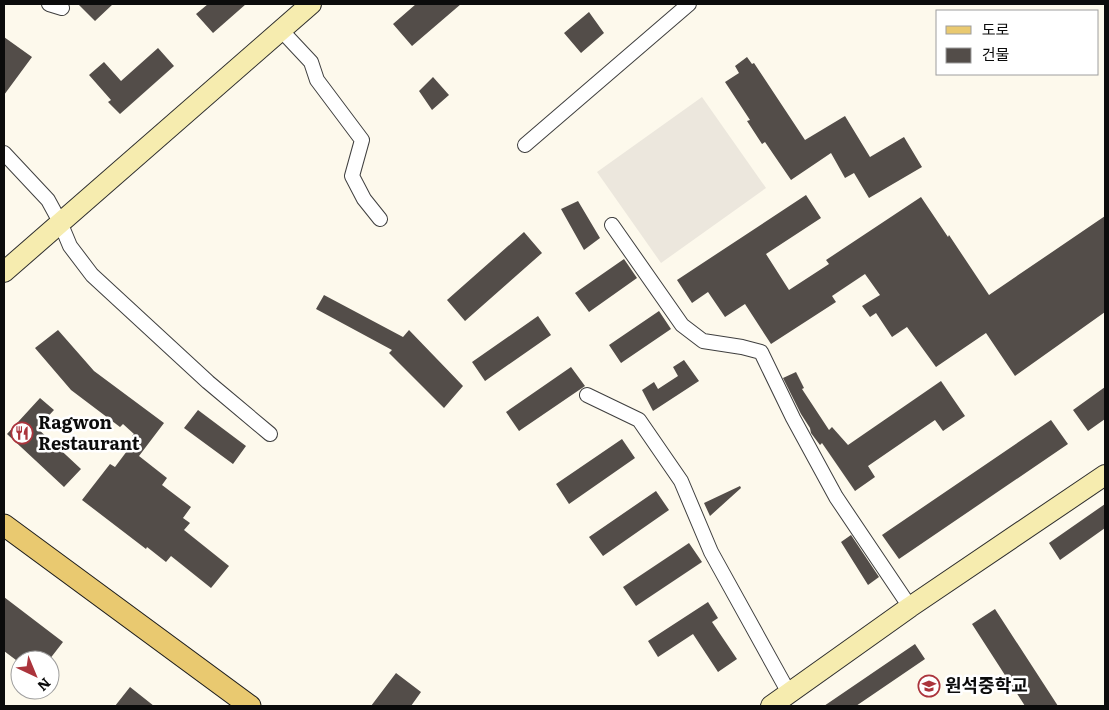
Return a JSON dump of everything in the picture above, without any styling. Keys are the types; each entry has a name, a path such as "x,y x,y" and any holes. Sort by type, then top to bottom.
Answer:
{"main road":[{"path":"4,525 250,706"}],"street":[{"path":"4,272 311,4"},
{"path":"525,145 689,4"},
{"path":"281,30 311,62 317,80 362,140 352,176 364,199 380,219"},
{"path":"4,154 48,200 70,246 92,275 208,382 270,434"},
{"path":"612,225 682,325 703,341 761,352 793,418 836,497 910,608"},
{"path":"586,395 639,420 681,481 711,552 789,693"},
{"path":"771,706 910,608 1105,475"}],"shaded area":[{"path":"702,97 766,188 661,263 597,172"}],"building":[{"path":"78,4 113,4 95,21"},
{"path":"208,4 246,4 213,33 196,14"},
{"path":"416,4 461,4 412,46 393,24"},
{"path":"589,12 604,33 581,53 564,33"},
{"path":"4,37 32,57 4,95"},
{"path":"158,48 174,66 120,114 108,102 111,100 89,75 104,62 121,81"},
{"path":"747,57 752,64 754,63 805,140 845,116 870,157 904,137 922,167 869,198 854,173 845,178 831,153 791,180 765,142 762,144 747,121 750,120 725,82 739,73 735,66"},
{"path":"433,77 449,95 432,110 419,91"},
{"path":"806,195 821,218 766,254 789,290 829,264 826,260 921,197 989,295 1105,216 1105,312 1015,376 986,333 936,367 907,327 892,337 876,313 870,317 862,306 880,295 865,274 832,296 836,302 771,344 745,304 725,317 708,292 692,303 677,280"},
{"path":"578,201 600,238 584,250 561,209"},
{"path":"524,232 542,253 465,321 447,300"},
{"path":"624,259 637,278 589,312 575,293"},
{"path":"324,295 403,337 409,330 463,386 444,408 389,353 392,350 316,309"},
{"path":"659,311 671,329 621,363 609,345"},
{"path":"538,316 551,335 485,381 472,362"},
{"path":"58,330 94,371 164,423 139,456 167,478 162,485 191,507 183,518 190,523 184,530 229,566 211,588 171,556 166,562 147,547 146,549 82,500 110,464 115,467 136,439 132,436 134,434 123,424 120,427 71,390 35,348"},
{"path":"684,360 699,381 653,411 642,390 654,382 658,389 678,376 673,367"},
{"path":"571,367 585,386 519,431 506,412"},
{"path":"796,372 804,388 802,389 829,430 832,427 848,445 941,381 965,416 943,431 935,420 868,466 875,477 855,491 822,443 820,445 811,433 783,378"},
{"path":"1105,387 1105,419 1088,431 1073,410"},
{"path":"40,398 54,410 37,428 81,469 64,487 7,434"},
{"path":"198,410 246,446 233,464 184,428"},
{"path":"1051,420 1068,444 899,559 882,535"},
{"path":"622,439 635,458 569,504 556,484"},
{"path":"740,486 741,488 710,516 704,503"},
{"path":"656,491 669,510 603,556 589,537"},
{"path":"1105,504 1105,528 1060,560 1049,543"},
{"path":"851,535 879,577 868,585 841,542"},
{"path":"689,543 702,562 636,606 623,587"},
{"path":"4,597 63,642 57,650 10,650 10,656 4,651"},
{"path":"708,602 718,618 712,622 737,659 718,672 693,634 658,657 648,641"},
{"path":"995,609 1058,706 1025,706 972,624"},
{"path":"915,644 925,659 856,706 824,706"},
{"path":"396,673 421,692 411,706 371,706"},
{"path":"130,687 154,706 115,706"}],"place":[{"name":"Ragwon Restaurant","path":"22,433"},
{"name":"원석중학교","path":"929,686"}]}
